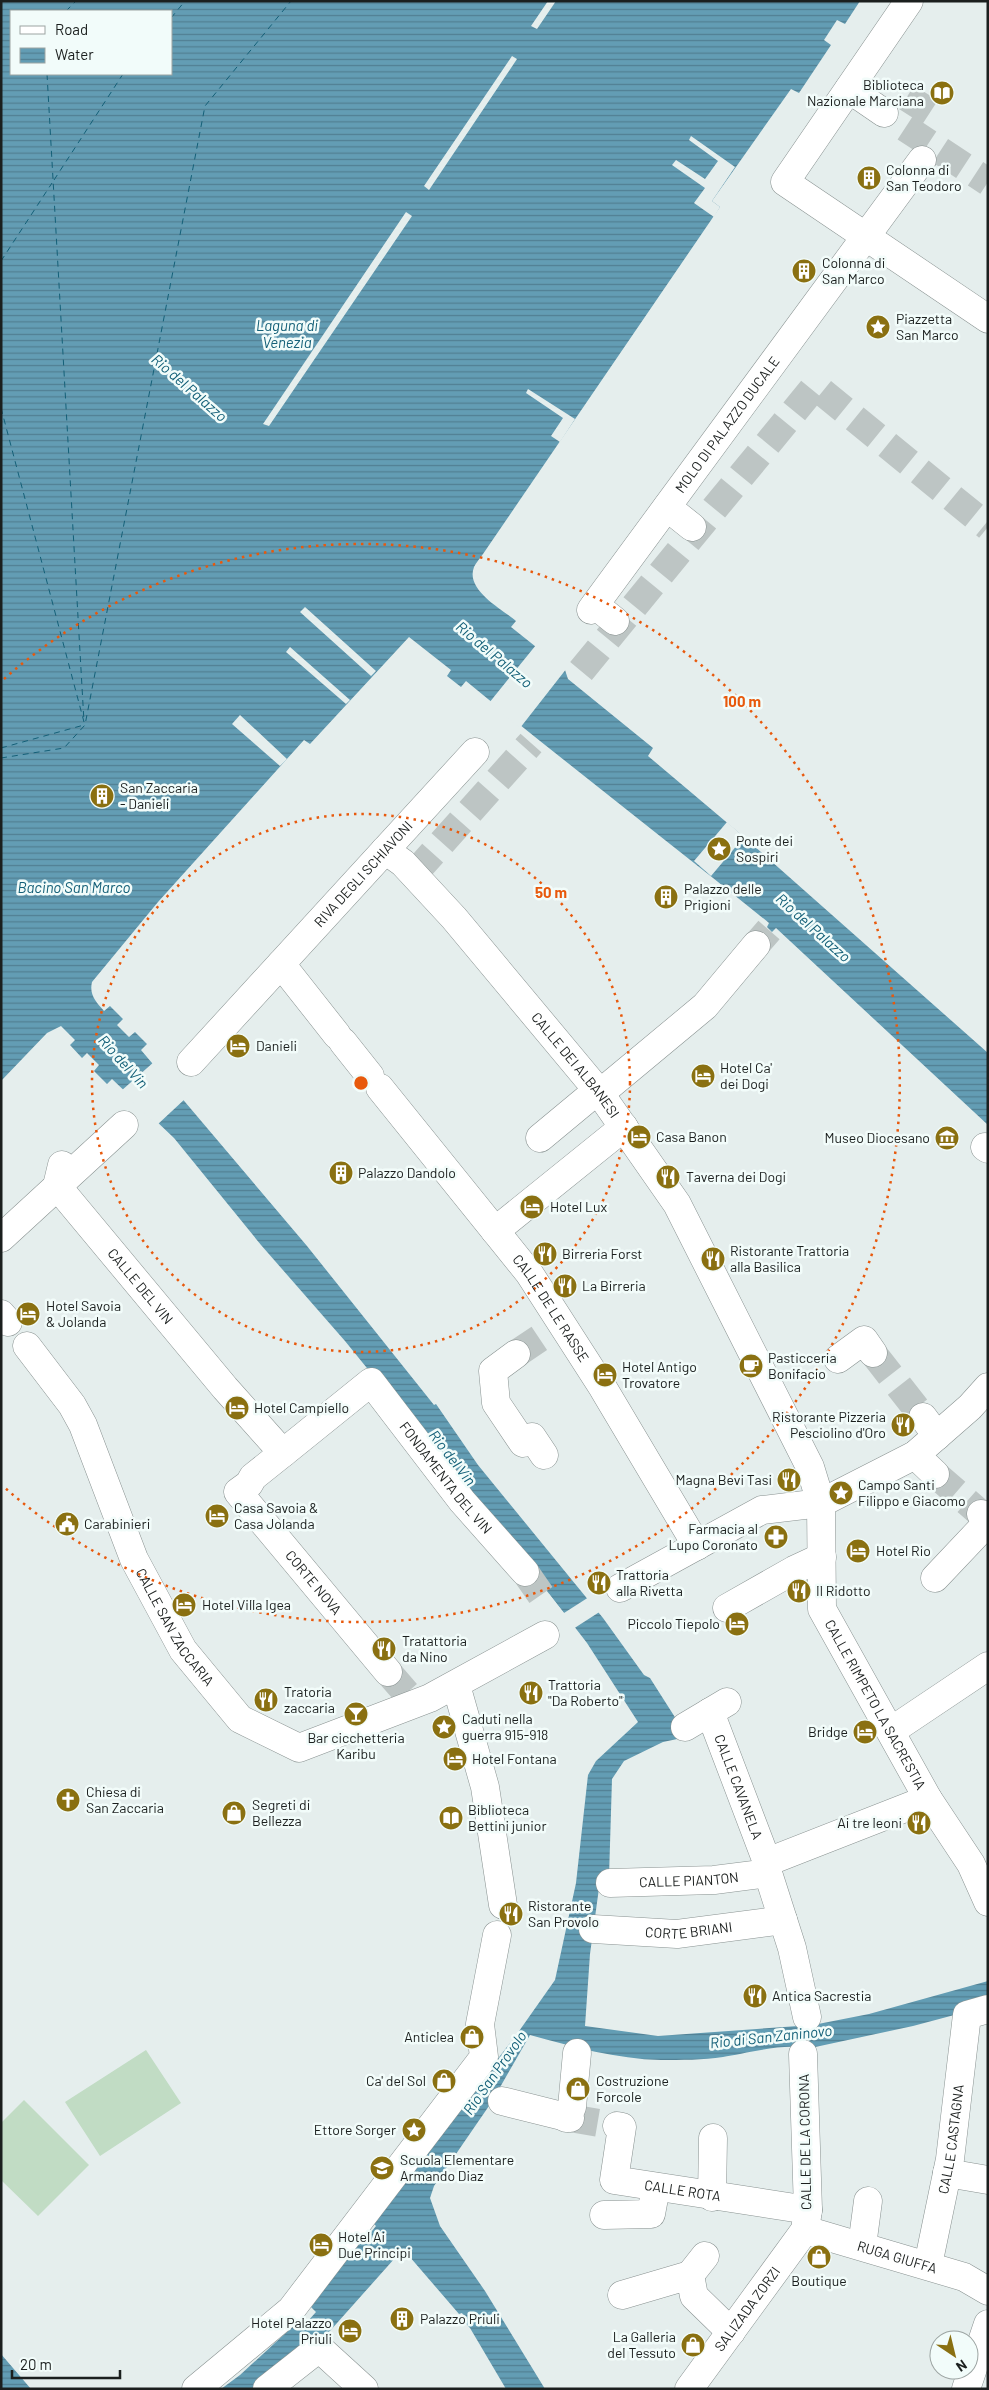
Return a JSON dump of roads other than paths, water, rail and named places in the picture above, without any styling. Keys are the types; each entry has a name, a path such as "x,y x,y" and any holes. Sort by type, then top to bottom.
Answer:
{"street":[{"path":"909,1 785,182 988,319"},
{"path":"849,89 884,113"},
{"path":"866,237 919,164"},
{"name":"MOLO DI PALAZZO DUCALE","path":"600,612 667,507 866,237"},
{"name":"MOLO DI PALAZZO DUCALE","path":"667,507 692,526"},
{"name":"RIVA DEGLI SCHIAVONI","path":"191,1062 242,1003 281,964 385,850 458,788 475,752"},
{"name":"CALLE DEI ALBANESI","path":"385,850 403,863 454,918 599,1092 677,1204 810,1468 821,1503"},
{"path":"540,1138 604,1090 683,1026 705,1006 756,945"},
{"name":"CALLE DE LE RASSE","path":"281,964 529,1273 559,1326 697,1546"},
{"path":"1,1238 59,1176 124,1125"},
{"path":"495,1230 624,1127"},
{"name":"CALLE DEL VIN","path":"59,1176 224,1388 283,1454"},
{"path":"838,1360 864,1340 873,1353"},
{"name":"CALLE SAN ZACCARIA","path":"28,1346 72,1405 83,1425 134,1559 183,1650 240,1719 299,1748 417,1699 456,1685 545,1635"},
{"path":"516,1354 494,1371 496,1403 523,1443 532,1437 544,1455"},
{"name":"FONDAMENTA DEL VIN","path":"283,1454 371,1382 462,1501 525,1572"},
{"path":"616,1586 697,1546 762,1510 821,1503 915,1455 930,1426 982,1406"},
{"name":"CORTE NOVA","path":"283,1454 253,1477 250,1484 238,1492 388,1672"},
{"path":"915,1455 935,1474"},
{"path":"727,1608 794,1570 822,1557 821,1503"},
{"path":"935,1578 985,1520"},
{"name":"CALLE RIMPETO LA SACRESTIA","path":"822,1557 822,1609 928,1799 971,1864 985,1889"},
{"path":"891,1731 988,1666"},
{"path":"456,1685 485,1787 504,1905"},
{"name":"CALLE CAVANELA","path":"685,1727 719,1707 767,1868"},
{"name":"CALLE PIANTON","path":"610,1883 714,1880 767,1868 928,1799"},
{"path":"767,1868 798,1972 806,2017"},
{"name":"CORTE BRIANI","path":"593,1929 677,1934 783,1920"},
{"path":"196,2389 291,2310 484,2057 480,2024 497,1935"},
{"name":"CALLE CASTAGNA","path":"928,2265 948,2173 966,2015 978,2011"},
{"path":"502,2101 568,2118 572,2107 577,2052"},
{"name":"CALLE DE LA CORONA","path":"803,2054 806,2220"},
{"name":"CALLE ROTA","path":"617,2126 622,2127 614,2180 712,2197 806,2220"},
{"path":"712,2197 713,2138"},
{"path":"948,2173 988,2180"},
{"path":"604,2215 651,2214 656,2187"},
{"path":"862,2246 868,2201"},
{"name":"RUGA GIUFFA","path":"806,2220 862,2246 964,2276 988,2291"},
{"name":"SALIZADA ZORZI","path":"689,2389 731,2332 806,2220"},
{"path":"622,2295 697,2266 694,2296 731,2332"},
{"path":"966,2389 988,2324"},
{"path":"267,2389 319,2348 364,2389"}],"water":[{"name":"Laguna di Venezia","path":"1,1 860,1 845,24 837,20 824,40 831,45 799,93 791,89 712,201 720,207 477,562 473,575 475,583 486,598 516,621 511,627 565,670 568,679 653,748 648,756 744,837 988,1053 988,1125 776,928 772,932 767,927 769,923 466,681 461,687 447,676 451,670 409,637 310,744 304,740 158,902 92,982 91,987 94,998 104,1011 110,1006 123,1019 117,1025 129,1037 135,1032 147,1044 141,1050 307,1246 434,1405 436,1404 478,1465 603,1618 644,1675 650,1678 678,1722 682,1738 663,1742 624,1761 612,1779 609,1877 599,1888 590,1954 585,2026 658,2036 813,2025 869,2014 988,1981 988,2006 913,2026 806,2049 789,2047 715,2058 661,2060 611,2055 530,2035 491,2103 434,2186 430,2198 440,2226 485,2291 545,2389 506,2389 470,2328 463,2320 465,2318 462,2313 459,2314 403,2249 321,2341 258,2389 221,2389 240,2375 302,2318 307,2322 316,2312 311,2307 361,2239 364,2241 376,2226 372,2222 517,2034 555,1980 576,1883 588,1775 596,1761 638,1722 587,1643 530,1569 345,1341 261,1245 174,1138 112,1079 107,1084 94,1071 99,1065 87,1053 82,1058 70,1045 75,1040 61,1026 47,1033 1,1081"},
{"path":"1,2354 31,2389 1,2389"}],"tunnel":[{"path":"926,93 904,127 988,182"},
{"path":"581,671 815,386 988,527"},
{"path":"414,874 531,743"},
{"path":"756,945 769,930"},
{"path":"516,1354 555,1328"},
{"path":"873,1353 923,1417"},
{"path":"935,1474 981,1514"},
{"path":"525,1572 543,1598"},
{"path":"388,1672 408,1695"},
{"path":"570,2118 617,2126"}],"place":[{"name":"Biblioteca Nazionale Marciana","path":"942,93"},
{"name":"Colonna di San Teodoro","path":"869,178"},
{"name":"Colonna di San Marco","path":"804,271"},
{"name":"Piazzetta San Marco","path":"878,327"},
{"name":"San Zaccaria - Danieli","path":"102,796"},
{"name":"Ponte dei Sospiri","path":"719,849"},
{"name":"Palazzo delle Prigioni","path":"666,897"},
{"name":"Danieli","path":"238,1046"},
{"name":"Hotel Ca' dei Dogi","path":"703,1076"},
{"name":"Casa Banon","path":"639,1137"},
{"name":"Museo Diocesano","path":"947,1138"},
{"name":"Palazzo Dandolo","path":"341,1173"},
{"name":"Taverna dei Dogi","path":"668,1177"},
{"name":"Hotel Lux","path":"532,1207"},
{"name":"Birreria Forst","path":"545,1254"},
{"name":"Ristorante Trattoria alla Basilica","path":"713,1259"},
{"name":"La Birreria","path":"565,1286"},
{"name":"Hotel Savoia & Jolanda","path":"28,1314"},
{"name":"Pasticceria Bonifacio","path":"751,1366"},
{"name":"Hotel Antigo Trovatore","path":"605,1375"},
{"name":"Hotel Campiello","path":"237,1408"},
{"name":"Ristorante Pizzeria Pesciolino d'Oro","path":"903,1425"},
{"name":"Magna Bevi Tasi","path":"789,1480"},
{"name":"Campo Santi Filippo e Giacomo","path":"841,1493"},
{"name":"Casa Savoia & Casa Jolanda","path":"217,1516"},
{"name":"Carabinieri","path":"67,1524"},
{"name":"Farmacia al Lupo Coronato","path":"776,1537"},
{"name":"Hotel Rio","path":"858,1551"},
{"name":"Trattoria alla Rivetta","path":"599,1583"},
{"name":"Il Ridotto","path":"799,1591"},
{"name":"Hotel Villa Igea","path":"184,1605"},
{"name":"Piccolo Tiepolo","path":"737,1624"},
{"name":"Tratattoria da Nino","path":"384,1649"},
{"name":"Trattoria \"Da Roberto\"","path":"531,1693"},
{"name":"Tratoria zaccaria","path":"266,1700"},
{"name":"Bar cicchetteria Karibu","path":"356,1714"},
{"name":"Caduti nella guerra 915-918","path":"444,1727"},
{"name":"Bridge","path":"865,1732"},
{"name":"Hotel Fontana","path":"455,1759"},
{"name":"Chiesa di San Zaccaria","path":"68,1800"},
{"name":"Segreti di Bellezza","path":"234,1813"},
{"name":"Biblioteca Bettini junior","path":"451,1818"},
{"name":"Ai tre leoni","path":"919,1823"},
{"name":"Ristorante San Provolo","path":"511,1914"},
{"name":"Antica Sacrestia","path":"755,1996"},
{"name":"Anticlea","path":"472,2037"},
{"name":"Ca' del Sol","path":"444,2081"},
{"name":"Costruzione Forcole","path":"578,2089"},
{"name":"Ettore Sorger","path":"414,2130"},
{"name":"Scuola Elementare Armando Diaz","path":"382,2168"},
{"name":"Hotel Ai Due Principi","path":"321,2245"},
{"name":"Boutique","path":"819,2257"},
{"name":"Palazzo Priuli","path":"402,2319"},
{"name":"Hotel Palazzo Priuli","path":"350,2331"},
{"name":"La Galleria del Tessuto","path":"693,2345"}],"water label":[{"name":"Rio del Palazzo","path":"189,388"},
{"name":"Rio del Palazzo","path":"494,655"},
{"name":"Bacino San Marco","path":"74,888"},
{"name":"Rio del Palazzo","path":"813,928"},
{"name":"Rio del Vin","path":"123,1062"},
{"name":"Rio del Vin","path":"452,1458"},
{"name":"Rio di San Zaninovo","path":"771,2037"},
{"name":"Rio San Provolo","path":"495,2073"}]}
